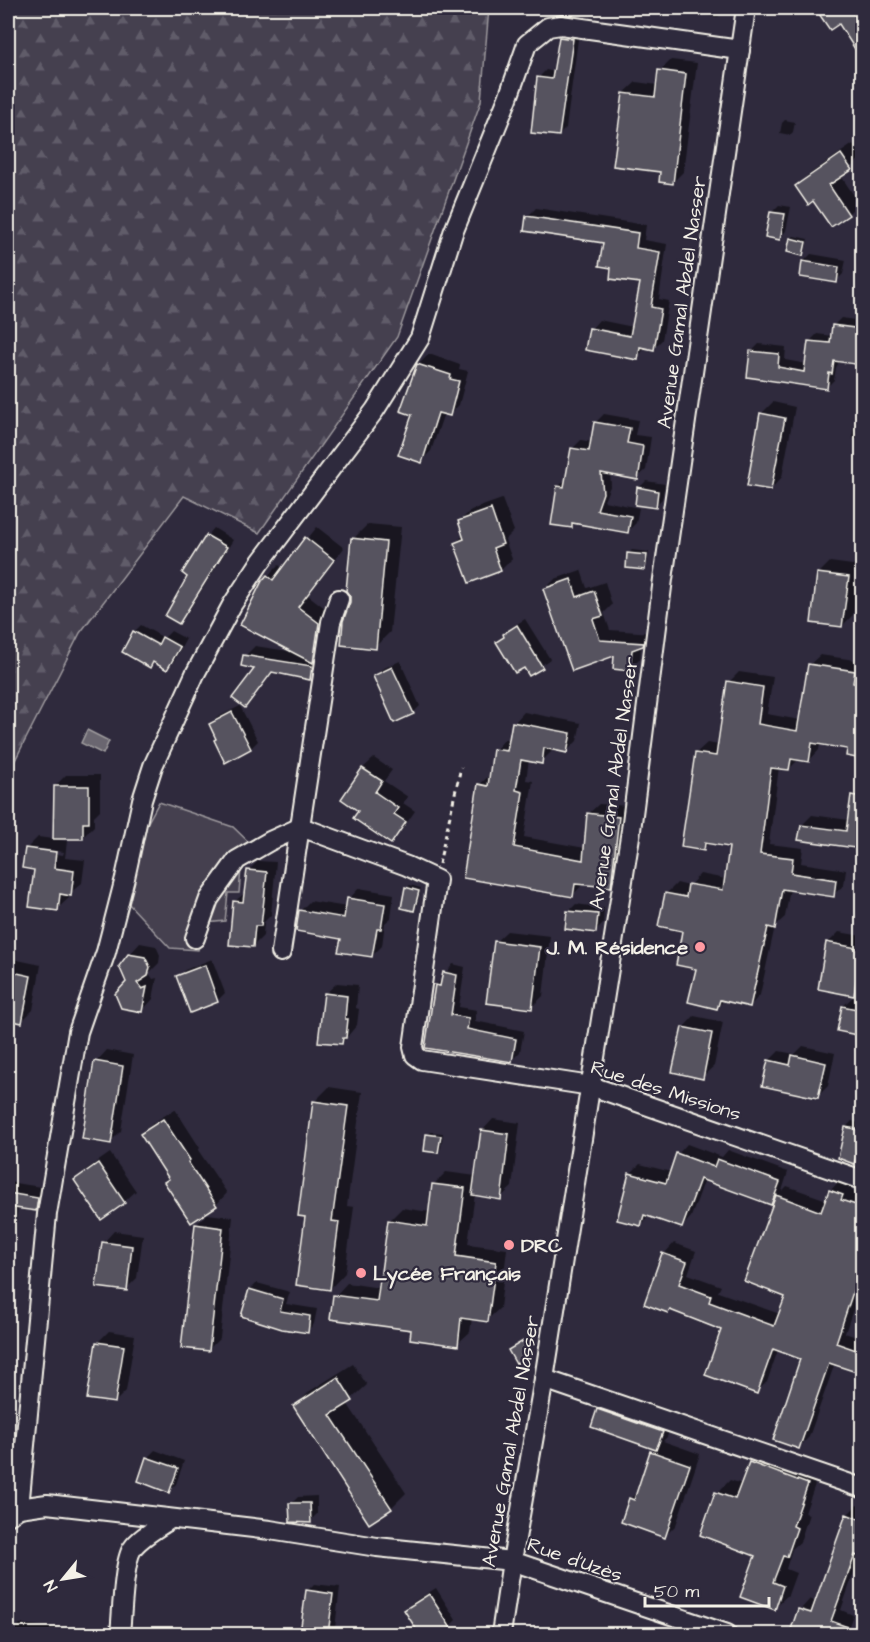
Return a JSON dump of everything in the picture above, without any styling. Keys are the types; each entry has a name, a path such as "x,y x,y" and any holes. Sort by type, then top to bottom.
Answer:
{"street":[{"name":"Avenue Gamal Abdel Nasser","path":"501,1635 631,830 663,579 746,8"},
{"path":"13,1512 47,1214 78,1032 106,951 153,766 195,674 232,605 259,564 375,410 420,338 453,233 508,98 527,44 548,27 561,25 740,50"},
{"path":"281,952 331,622 339,598"},
{"path":"195,938 209,899 237,860 301,826 437,880"},
{"name":"Rue des Missions","path":"437,880 413,1047 415,1055 422,1060 591,1086 862,1180"},
{"path":"544,1379 862,1488"},
{"name":"Rue d'Uzès","path":"13,1512 47,1504 270,1530 377,1547 512,1561 727,1635"},
{"path":"120,1635 127,1566 132,1550 143,1539 170,1520"}],"path":[{"path":"437,880 440,855 461,767"}],"green space":[{"path":"8,8 489,8 481,101 397,337 259,533 184,496 80,633 8,774"},
{"path":"159,802 233,827 258,851 241,868 239,893 228,893 225,921 206,923 198,950 170,948 127,902 140,837"}],"shaded area":[{"path":"87,730 109,741 103,754 81,743"}],"building":[{"path":"815,8 858,8 862,13 862,60 839,24 830,30"},
{"path":"559,37 573,39 559,136 531,133 537,77 552,79"},
{"path":"658,70 686,74 673,184 659,182 660,172 613,166 623,93 655,97"},
{"path":"841,154 852,170 829,185 849,215 831,227 813,201 808,205 795,186"},
{"path":"770,212 785,214 780,240 765,237"},
{"path":"526,216 638,233 636,248 660,252 651,307 661,309 654,350 640,347 638,360 585,350 589,328 630,336 640,283 610,279 611,268 599,266 603,243 524,231"},
{"path":"790,238 806,242 803,256 787,252"},
{"path":"802,261 839,267 837,283 800,277"},
{"path":"832,325 862,329 862,365 834,361 832,374 829,373 827,389 747,377 750,351 779,354 778,367 804,372 808,341 830,343"},
{"path":"417,364 451,375 450,379 459,381 450,416 438,413 422,463 398,455 412,415 400,411"},
{"path":"760,413 785,418 771,490 747,486"},
{"path":"594,422 630,428 627,443 643,446 638,480 601,473 603,493 597,510 631,516 628,533 572,523 572,528 551,525 557,486 564,487 571,448 589,451"},
{"path":"637,487 658,491 656,508 635,505"},
{"path":"491,509 503,544 493,548 501,571 469,583 454,543 464,539 458,521"},
{"path":"206,535 227,547 179,624 165,616 187,577 182,573"},
{"path":"305,537 334,560 298,607 319,623 313,663 240,625 262,581 267,575 273,580"},
{"path":"351,538 386,542 376,649 341,645 343,621 350,602 350,596 346,591"},
{"path":"627,553 647,555 645,570 626,568"},
{"path":"817,573 849,577 842,627 811,623"},
{"path":"571,579 577,597 594,591 603,616 593,619 600,640 644,643 643,646 632,650 630,671 613,669 614,656 572,671 543,589"},
{"path":"517,625 543,668 529,676 524,668 515,673 496,642 504,637 503,634"},
{"path":"133,631 158,645 162,637 180,647 167,670 153,662 150,668 122,652"},
{"path":"243,655 312,666 310,680 272,672 245,708 232,698 254,669 241,666"},
{"path":"808,664 855,671 853,683 862,685 862,759 846,756 847,749 812,743 809,762 791,759 789,770 771,768 760,854 793,858 791,873 836,880 834,897 782,889 775,929 768,927 750,1007 720,1000 717,1009 688,1002 696,969 676,965 682,931 658,926 665,893 686,897 688,884 723,890 729,847 705,843 704,851 681,847 695,753 716,756 727,681 763,687 758,724 797,731"},
{"path":"392,667 414,714 394,723 373,676"},
{"path":"232,712 251,749 225,763 209,724"},
{"path":"512,722 571,733 567,753 544,748 542,764 521,760 516,790 523,792 514,847 583,860 587,813 619,817 611,887 575,884 573,897 463,878 478,784 488,786 493,749 507,751"},
{"path":"362,768 382,781 375,792 398,808 394,814 406,822 391,844 353,818 358,811 341,799"},
{"path":"54,786 89,786 89,823 83,823 83,839 53,839"},
{"path":"851,795 862,797 862,849 798,840 801,825 846,831"},
{"path":"25,848 56,852 54,868 74,871 71,896 60,894 58,911 29,907 34,870 22,868"},
{"path":"247,870 267,872 261,926 255,926 253,947 229,945 233,901 243,902"},
{"path":"405,887 419,891 414,911 401,908"},
{"path":"347,898 385,904 381,929 377,929 372,957 338,952 341,939 296,931 299,910 344,918"},
{"path":"567,911 598,914 596,933 565,929"},
{"path":"494,941 540,947 532,1009 486,1003"},
{"path":"826,942 862,949 859,965 862,966 861,982 856,981 854,996 818,989"},
{"path":"128,954 145,957 150,967 148,976 137,983 142,989 147,987 142,1012 121,1008 115,994 126,982 119,966"},
{"path":"205,965 218,1002 190,1013 176,976"},
{"path":"8,971 31,976 22,1023 8,1020"},
{"path":"443,972 457,975 451,1015 469,1018 467,1029 516,1039 512,1062 425,1048 435,985 440,986"},
{"path":"324,993 347,996 345,1019 348,1019 346,1038 343,1038 342,1044 318,1042"},
{"path":"842,1006 862,1010 862,1036 837,1031"},
{"path":"682,1027 712,1033 703,1079 672,1072"},
{"path":"792,1055 826,1063 818,1098 762,1086 768,1060 790,1065"},
{"path":"94,1061 123,1066 111,1144 82,1139"},
{"path":"313,1101 348,1106 332,1221 339,1222 330,1290 296,1285 305,1217 298,1216"},
{"path":"163,1119 217,1206 191,1223 164,1182 169,1179 140,1134"},
{"path":"845,1127 862,1130 862,1149 859,1148 854,1164 838,1158"},
{"path":"481,1130 509,1134 501,1200 472,1195"},
{"path":"426,1134 441,1136 438,1153 424,1151"},
{"path":"676,1153 714,1167 717,1159 780,1182 771,1205 700,1179 682,1228 644,1215 641,1226 617,1220 629,1173 666,1183"},
{"path":"98,1163 125,1203 101,1220 74,1180"},
{"path":"432,1184 465,1188 456,1256 496,1262 488,1322 461,1318 458,1346 410,1339 411,1330 330,1319 333,1295 377,1301 388,1220 427,1226"},
{"path":"829,1190 843,1195 841,1200 862,1207 862,1265 836,1343 862,1352 862,1374 829,1363 799,1449 773,1440 800,1359 773,1349 757,1394 705,1375 721,1330 670,1310 668,1313 644,1304 662,1253 687,1262 679,1284 711,1296 709,1302 774,1326 785,1297 744,1281 776,1195 821,1212"},
{"path":"8,1193 38,1198 36,1211 8,1207"},
{"path":"195,1224 223,1228 209,1351 181,1348"},
{"path":"102,1242 132,1246 127,1291 96,1287"},
{"path":"249,1289 283,1299 280,1311 310,1316 308,1333 282,1329 241,1316"},
{"path":"523,1341 531,1355 516,1364 508,1350"},
{"path":"96,1342 124,1346 115,1403 87,1399"},
{"path":"338,1377 353,1401 330,1415 392,1509 369,1524 293,1406"},
{"path":"597,1409 663,1432 656,1450 591,1427"},
{"path":"650,1451 690,1465 665,1538 621,1522 629,1498 634,1500"},
{"path":"146,1457 178,1468 169,1493 138,1481"},
{"path":"749,1462 808,1484 793,1526 797,1528 787,1557 783,1556 773,1582 783,1586 775,1610 740,1597 755,1556 700,1535 715,1492 735,1499"},
{"path":"289,1503 310,1503 311,1523 290,1522"},
{"path":"846,1514 862,1520 862,1558 855,1555 831,1621 862,1632 862,1635 789,1635 798,1609 811,1613"},
{"path":"306,1590 333,1594 328,1635 300,1633"},
{"path":"429,1594 451,1628 440,1635 420,1635 404,1610"}],"place":[{"name":"J. M. Résidence","path":"700,947"},
{"name":"DRC","path":"509,1245"},
{"name":"Lycée Français","path":"361,1273"}]}
